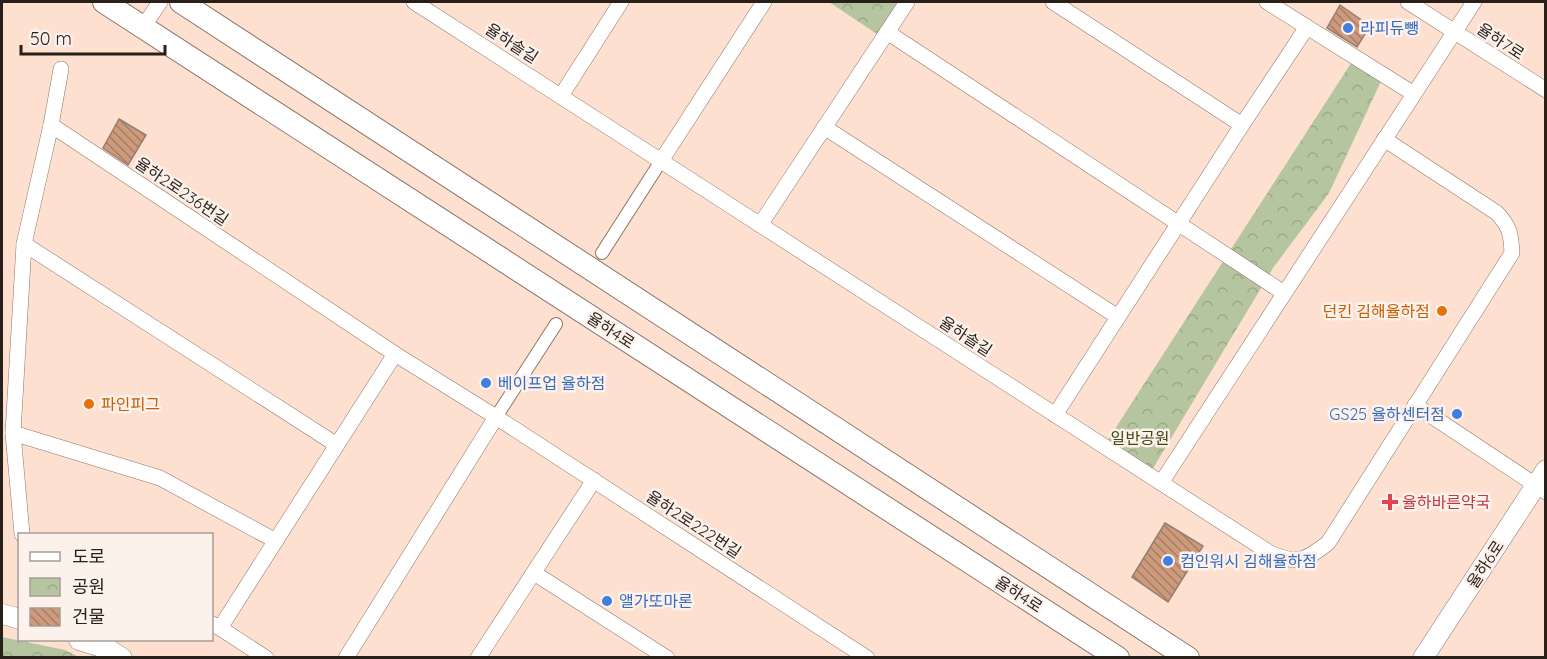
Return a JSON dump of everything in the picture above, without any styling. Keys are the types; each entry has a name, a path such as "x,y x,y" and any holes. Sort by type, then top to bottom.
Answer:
{"main road":[{"name":"율하4로","path":"104,2 1118,657"},
{"path":"181,2 1188,657"}],"street":[{"path":"143,27 160,2"},
{"name":"율하솔길","path":"414,2 1270,553 1294,561 1306,559 1328,543 1512,253 1511,236 1506,223 1497,213 1384,140"},
{"path":"561,96 621,2"},
{"path":"602,253 764,2"},
{"path":"760,225 907,2"},
{"path":"1053,2 1242,125"},
{"path":"1267,2 1414,94"},
{"name":"율하7로","path":"1408,2 1545,90"},
{"path":"1161,483 1474,2"},
{"path":"1055,415 1307,27"},
{"path":"887,32 1284,293"},
{"path":"22,533 13,433 24,244 51,125 61,69"},
{"name":"율하2로236번길","path":"51,125 395,354 496,417"},
{"path":"824,127 1118,317"},
{"path":"24,244 337,445"},
{"path":"346,657 556,324"},
{"path":"266,657 216,626 276,541 395,354"},
{"path":"1415,405 1542,482"},
{"name":"율하2로222번길","path":"496,417 867,657"},
{"path":"13,433 160,478 276,541"},
{"path":"478,657 594,480"},
{"name":"율하6로","path":"1424,657 1542,482"},
{"path":"534,573 667,657"},
{"path":"2,614 18,618"},
{"path":"85,641 108,649 122,657"}],"green space":[{"path":"829,2 903,2 880,36"},
{"name":"일반공원","path":"1355,57 1384,75 1329,193 1273,268 1149,475 1104,446"},
{"path":"2,637 65,650 79,657 2,657"}],"building":[{"name":"라피듀뺑","path":"1340,5 1370,26 1357,47 1327,28"},
{"path":"119,119 146,135 128,165 103,148"},
{"name":"컴인워시 김해율하점","path":"1165,523 1203,546 1168,602 1132,577"}],"place":[{"name":"라피듀뺑","path":"1348,28"},
{"name":"던킨 김해율하점","path":"1442,311"},
{"name":"베이프업 율하점","path":"486,383"},
{"name":"파인피그","path":"89,404"},
{"name":"GS25 율하센터점","path":"1457,414"},
{"name":"율하바른약국","path":"1390,502"},
{"name":"컴인워시 김해율하점","path":"1168,561"},
{"name":"앨가또마론","path":"607,601"}]}
